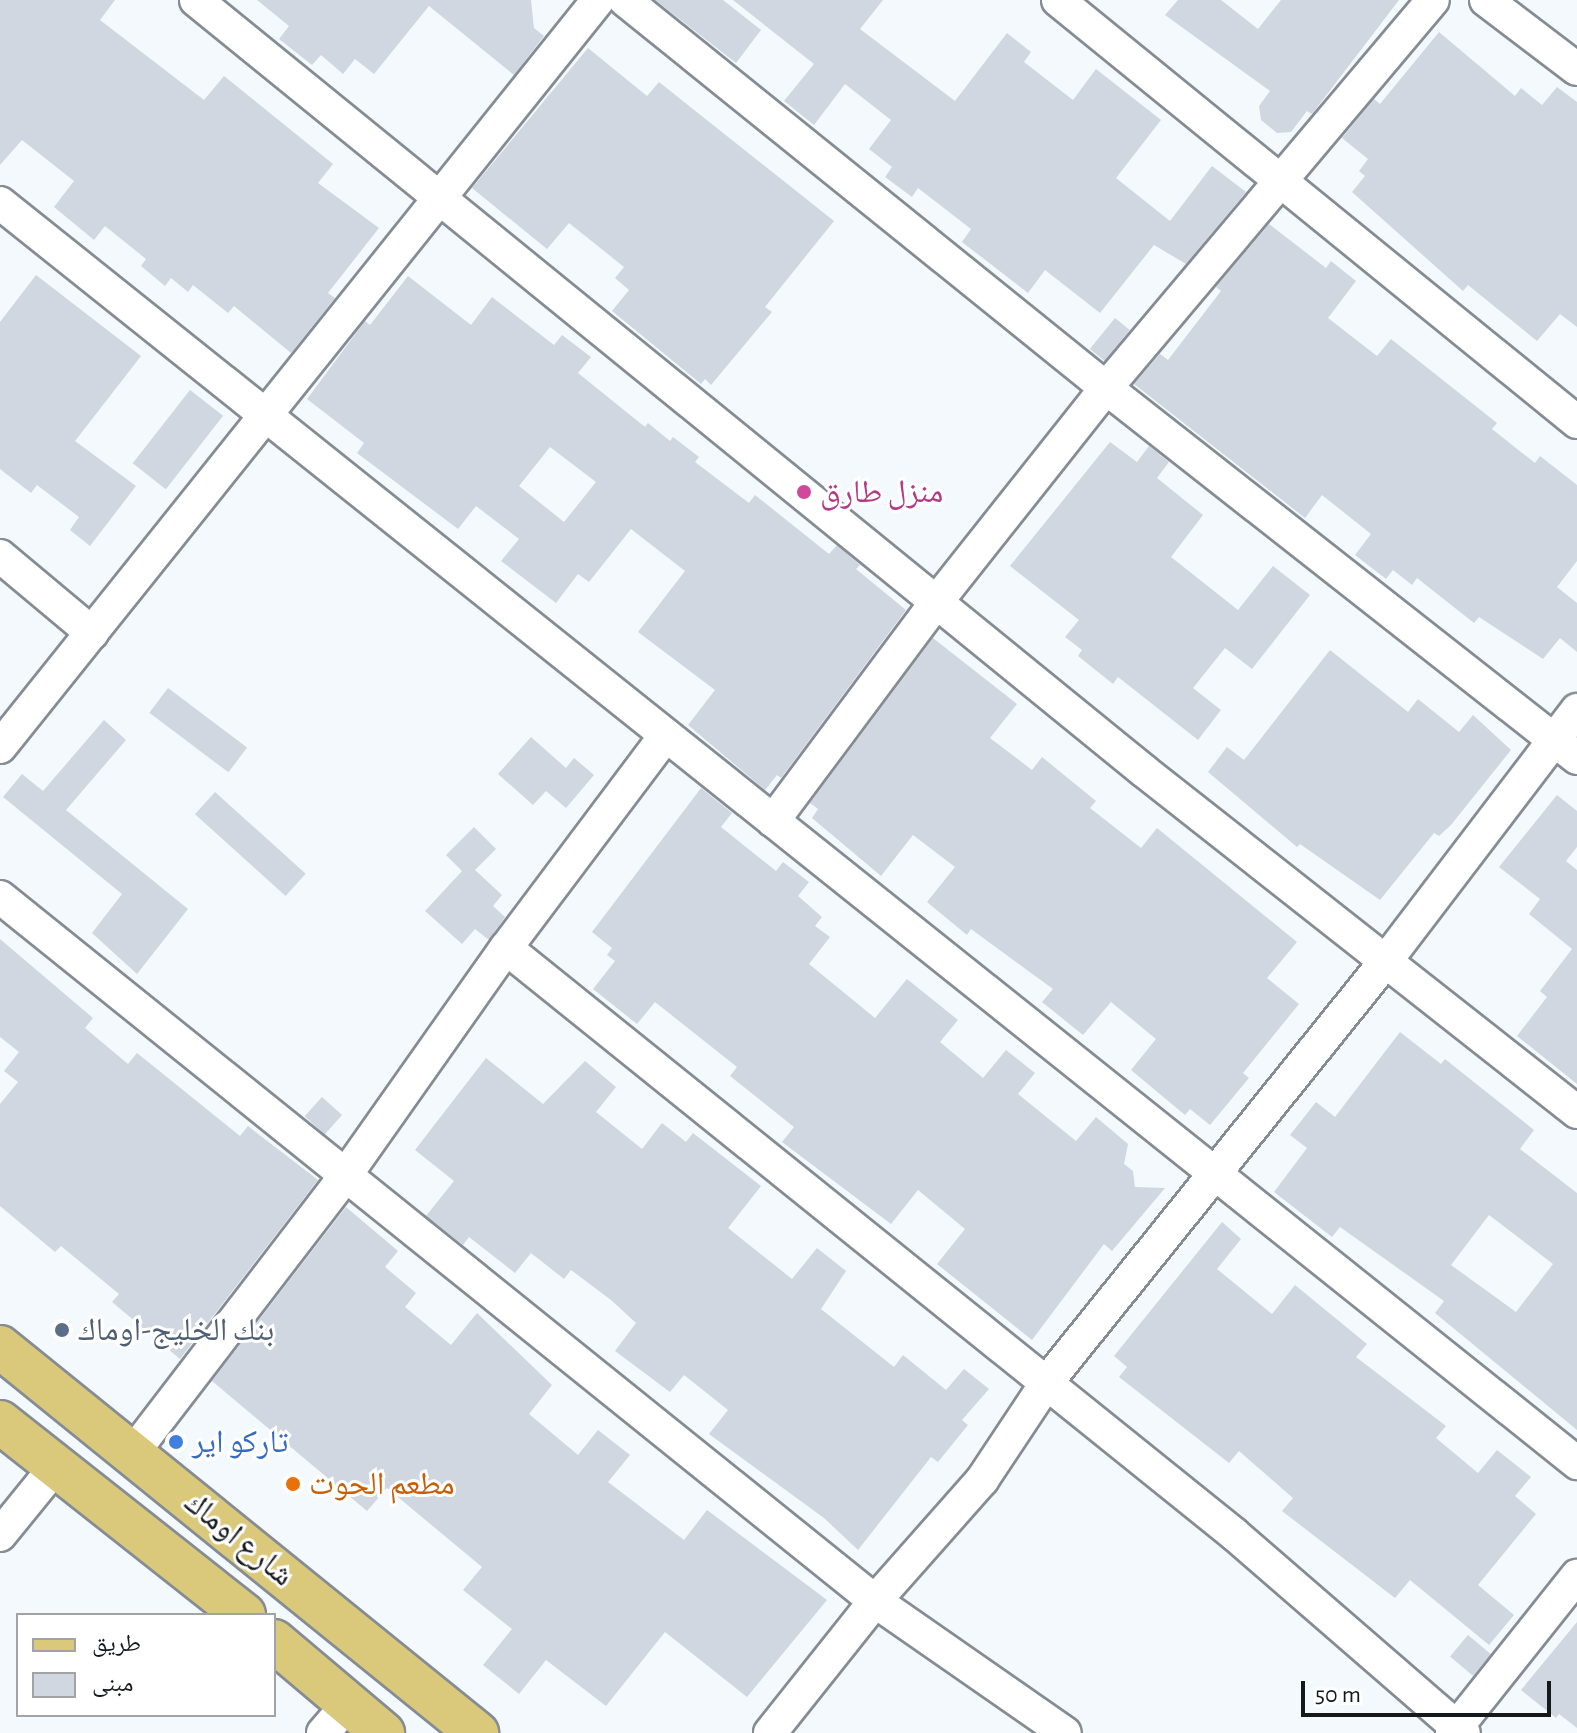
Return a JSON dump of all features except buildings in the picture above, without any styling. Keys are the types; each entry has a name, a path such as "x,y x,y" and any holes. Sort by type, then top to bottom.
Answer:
{"main road":[{"name":"شارع اوماك","path":"0,1347 477,1733"},
{"name":"شارع اوماك","path":"0,1422 241,1613"},
{"name":"شارع اوماك","path":"276,1644 336,1719 383,1733"}],"street":[{"path":"196,0 435,198 1385,962 1577,1112"},
{"path":"0,747 435,198 598,0"},
{"path":"625,0 1106,388 1565,748"},
{"path":"1058,0 1577,422"},
{"path":"773,821 938,600 1106,388 1433,0"},
{"path":"1486,0 1577,69"},
{"path":"0,203 1577,1463"},
{"path":"0,556 92,633"},
{"path":"770,1733 875,1601 982,1480 1047,1382 1385,962 1565,748 1577,710"},
{"path":"132,1454 345,1176 506,948 666,735"},
{"path":"0,897 875,1601 1065,1733"},
{"path":"506,948 1234,1534 1458,1731 1577,1576"},
{"path":"0,1535 56,1466"}],"place":[{"name":"منزل طارق","path":"804,492"},
{"name":"بنك الخليج-اوماك","path":"62,1330"},
{"name":"تاركو اير","path":"176,1442"},
{"name":"مطعم الحوت","path":"293,1484"}]}
